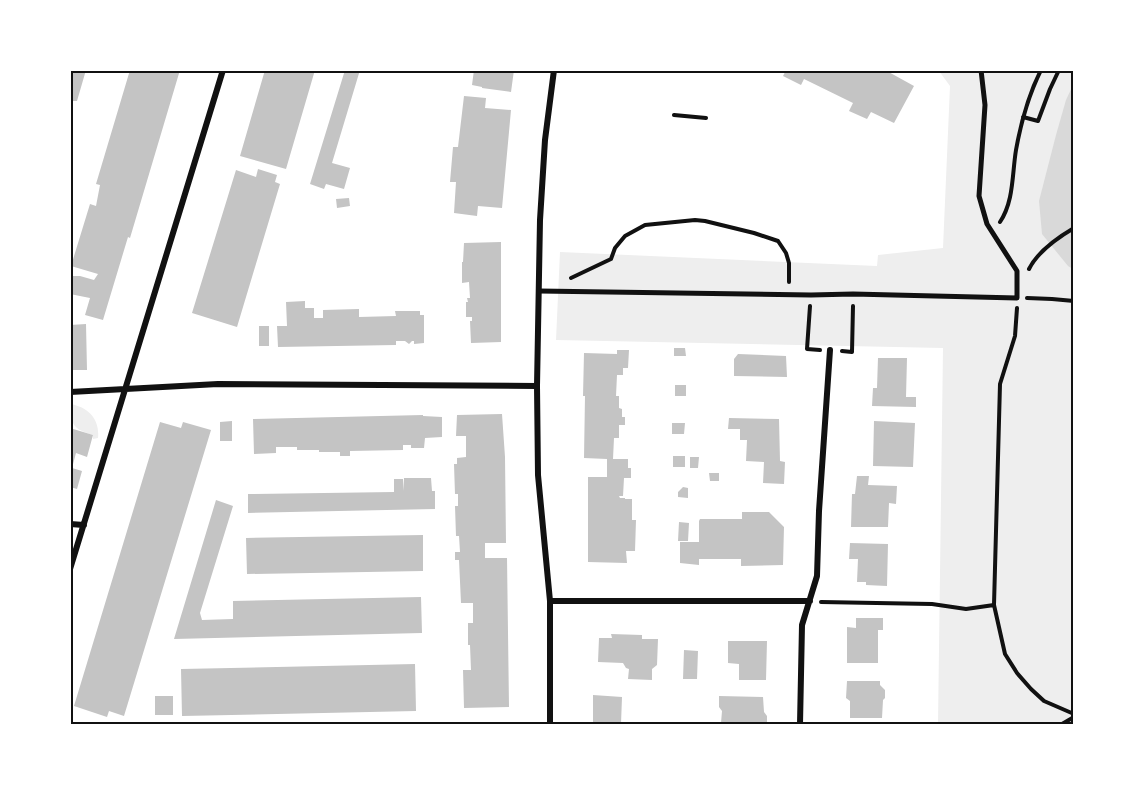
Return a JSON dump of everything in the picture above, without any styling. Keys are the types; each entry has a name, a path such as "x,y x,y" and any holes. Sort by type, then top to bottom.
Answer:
{"street":[{"path":"70,569 223,70"},
{"path":"550,724 550,601 538,475 537,386 544,140 554,70"},
{"path":"539,291 1017,298 1017,271 987,225 979,196 985,105 981,70"},
{"path":"800,724 802,625 817,576 830,350"},
{"path":"70,392 218,384 537,386"},
{"path":"70,524 84,525"},
{"path":"550,601 810,601"}],"path":[{"path":"993,233 1006,213 1023,117 1041,70"},
{"path":"1023,117 1038,121 1059,70"},
{"path":"674,115 706,118"},
{"path":"553,291 555,285 611,259 615,248 625,236 645,225 695,220 754,233 778,241 789,263 788,295"},
{"path":"1046,249 1074,228"},
{"path":"811,295 807,349 852,352 853,294"},
{"path":"1062,724 1074,716 1044,701 1017,673 1005,654 994,605 1000,384 1016,336 1017,298 1052,298 1074,302"},
{"path":"810,601 932,604 966,609 994,605"}],"shaded area":[{"path":"939,71 1073,71 1073,724 938,724 943,348 556,340 560,252 877,266 878,255 943,248 950,86"},
{"path":"1073,85 1073,269 1042,234 1039,201 1066,100"},
{"path":"70,404 83,408 92,415 97,426 98,438 93,439 93,435 81,431 74,425"}],"building":[{"path":"70,70 86,70 77,101 70,101"},
{"path":"130,70 180,70 103,320 85,315 90,298 70,294 70,276 94,280 98,274 71,266 90,204 96,206 100,185 96,184"},
{"path":"265,70 315,70 286,169 240,156"},
{"path":"345,70 360,70 332,163 350,168 344,189 326,184 324,189 310,184"},
{"path":"474,70 514,70 511,92 472,85"},
{"path":"786,70 885,70 914,86 894,123 871,112 867,119 849,111 853,103 804,79 801,85 783,76"},
{"path":"464,96 486,98 485,108 511,110 502,208 478,206 477,216 454,213 456,182 450,182 453,147 458,147"},
{"path":"258,169 277,175 275,182 280,184 237,327 192,313 236,170 256,177"},
{"path":"349,198 350,206 337,208 336,199"},
{"path":"501,242 501,342 471,343 470,321 472,317 466,317 466,302 468,302 467,298 470,298 469,282 462,283 464,243"},
{"path":"305,301 305,308 314,308 314,318 323,318 323,310 359,309 359,317 396,316 395,311 420,311 420,315 424,315 424,343 414,344 412,341 409,344 405,341 396,341 396,345 278,347 277,326 287,326 286,302"},
{"path":"86,324 87,370 70,370 70,325"},
{"path":"259,326 269,326 269,346 259,346"},
{"path":"674,348 685,348 686,356 674,356"},
{"path":"617,350 629,350 628,368 623,368 623,375 617,375 616,396 619,396 619,408 622,409 622,417 625,417 625,425 619,425 619,438 614,438 613,459 628,459 628,468 631,468 631,478 624,478 623,496 619,496 632,499 632,520 636,520 635,551 626,551 627,563 588,562 588,477 607,477 607,459 584,458 584,353 617,354"},
{"path":"738,354 786,356 787,377 734,376 734,359"},
{"path":"878,358 907,358 906,397 916,397 916,407 872,406 873,388 877,388"},
{"path":"675,385 686,385 686,396 675,396"},
{"path":"502,414 506,543 485,543 485,558 507,558 509,707 464,708 463,670 471,670 468,623 473,623 473,603 461,603 459,560 455,560 455,552 460,552 459,536 456,536 455,506 458,506 458,494 455,494 454,464 457,464 457,458 466,457 466,436 456,436 457,415"},
{"path":"423,415 442,417 442,437 425,438 424,448 411,448 411,445 403,445 403,450 350,451 350,456 340,456 340,452 276,447 276,453 254,454 253,419"},
{"path":"729,418 779,419 780,461 785,462 784,484 763,483 764,462 746,461 747,440 740,440 740,429 728,429"},
{"path":"232,421 232,441 220,441 220,422"},
{"path":"874,421 915,423 913,467 873,466"},
{"path":"160,422 181,428 183,422 211,430 124,716 109,711 107,717 74,706"},
{"path":"672,423 685,423 684,434 672,434"},
{"path":"70,428 93,435 87,457 76,453 72,468 82,471 77,489 70,487"},
{"path":"673,456 685,456 685,467 673,467"},
{"path":"690,457 699,457 698,468 690,468"},
{"path":"709,473 719,473 719,481 710,481"},
{"path":"857,476 869,476 868,485 897,486 896,504 889,503 888,527 851,527 852,494 855,494"},
{"path":"404,478 431,478 432,491 435,491 435,509 248,513 248,494 394,492 394,479 403,479 404,491"},
{"path":"683,487 688,488 688,498 678,497 678,492"},
{"path":"216,500 233,506 200,613 202,620 233,619 233,601 421,597 422,633 174,639"},
{"path":"742,512 769,512 784,527 783,565 741,566 741,559 699,559 699,565 680,563 680,542 699,542 700,519 742,519"},
{"path":"679,522 689,523 688,541 678,541"},
{"path":"423,535 423,571 247,574 246,538"},
{"path":"850,543 888,544 887,586 857,582 858,559 849,559"},
{"path":"856,618 883,618 883,630 878,630 878,663 847,663 847,627 856,628"},
{"path":"611,634 642,635 642,639 658,639 657,665 652,669 652,680 628,679 629,669 623,663 598,662 599,638 612,638"},
{"path":"728,641 767,641 766,680 739,680 739,664 728,663"},
{"path":"684,650 698,651 697,679 683,679"},
{"path":"415,664 416,711 182,716 181,669"},
{"path":"847,681 880,681 880,685 885,690 882,718 850,718 850,701 846,698"},
{"path":"593,695 622,697 621,724 593,724"},
{"path":"155,696 173,696 173,715 155,715"},
{"path":"719,696 763,697 767,724 721,723 722,711 719,707"}]}
